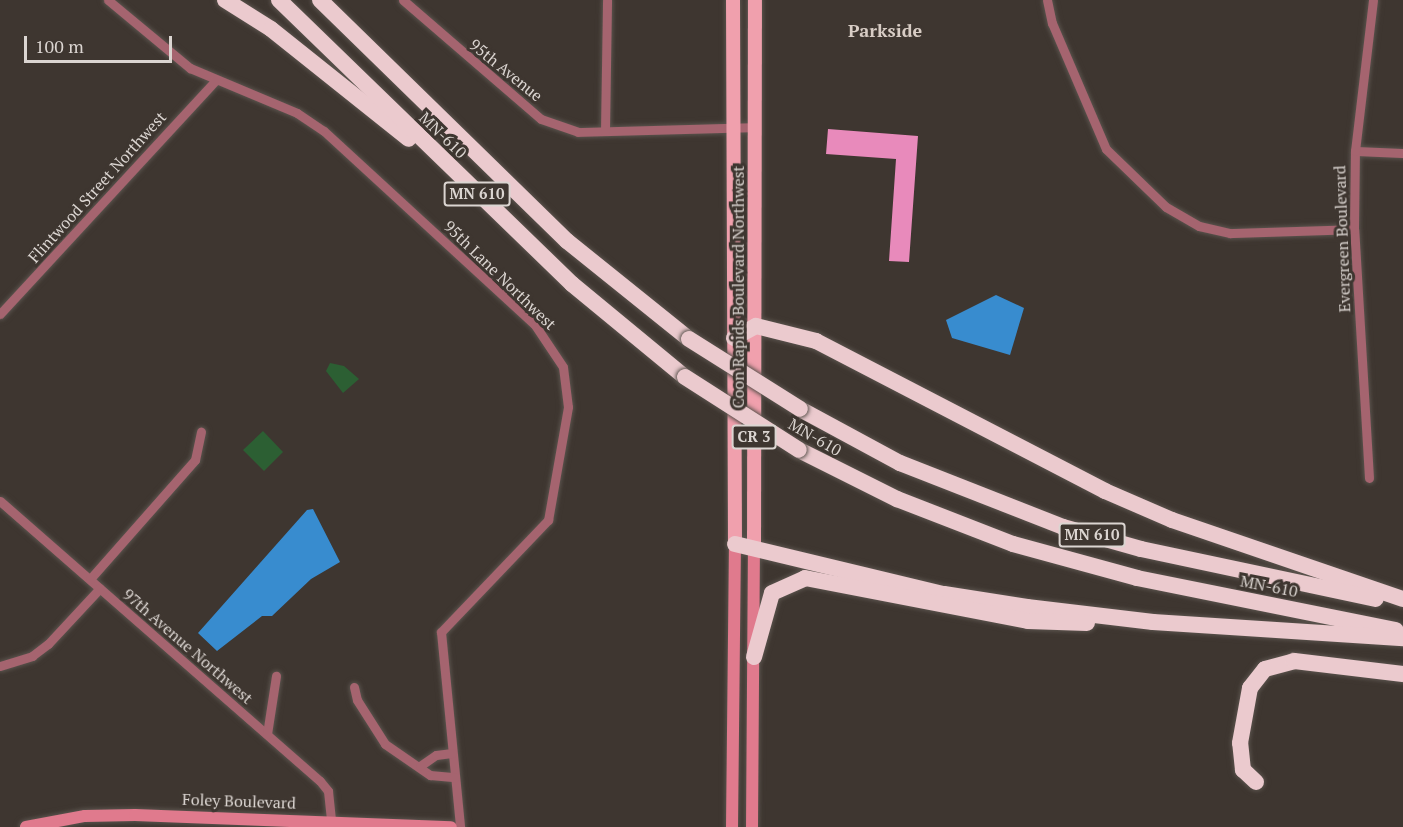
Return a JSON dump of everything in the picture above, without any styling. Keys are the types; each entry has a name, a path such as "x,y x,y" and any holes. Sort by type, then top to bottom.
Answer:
{"highway":[{"path":"225,0 271,29 404,135 441,158"},
{"name":"MN-610","path":"279,0 572,284 686,377 799,450 897,499 1013,544 1137,578 1403,632"},
{"name":"MN-610","path":"320,0 567,241 689,339 800,409 900,462 1063,526 1141,549 1403,605"},
{"path":"734,338 756,326 816,341 1105,491 1172,520 1403,599"},
{"path":"735,544 944,594 1153,622"},
{"path":"754,657 772,593 805,578 1028,621 1153,622 1403,638"},
{"path":"1256,782 1244,770 1240,743 1250,687 1265,669 1294,661 1403,674"}],"main road":[{"name":"Coon Rapids Boulevard Northwest","path":"732,827 735,544 733,0"},
{"name":"Coon Rapids Boulevard Northwest","path":"752,827 756,326 755,0"},
{"name":"Foley Boulevard","path":"26,827 85,816 125,815 451,827"}],"street":[{"name":"95th Lane Northwest","path":"108,0 174,57 216,80 297,113 324,130 541,332 568,384 557,486 543,528 441,632 460,827"},
{"name":"95th Avenue","path":"403,0 541,119 578,132 754,127"},
{"path":"605,131 607,0"},
{"path":"1047,0 1052,23 1106,149 1166,207 1199,226 1230,233 1354,229"},
{"name":"Evergreen Boulevard","path":"1369,478 1354,229 1355,151 1372,0"},
{"name":"Flintwood Street Northwest","path":"0,314 216,80"},
{"path":"1355,151 1403,153"},
{"path":"90,579 195,460 201,432"},
{"name":"97th Avenue Northwest","path":"0,501 320,781 328,791 332,824"},
{"path":"0,666 32,656 48,644 100,588"},
{"path":"267,734 276,676"},
{"path":"354,687 357,700 385,744 439,778 455,777"},
{"path":"420,766 436,755 452,753"}],"green space":[{"path":"330,363 344,366 359,379 343,393 326,371"},
{"path":"263,431 283,452 264,471 243,450"}],"water":[{"path":"996,295 1024,308 1010,355 952,338 946,320"},
{"path":"313,509 340,562 311,579 272,616 262,616 217,651 198,633 307,510"}],"building":[{"path":"828,129 918,136 909,262 889,261 896,159 826,154"}],"district":[{"name":"Parkside","path":"885,30"}]}
